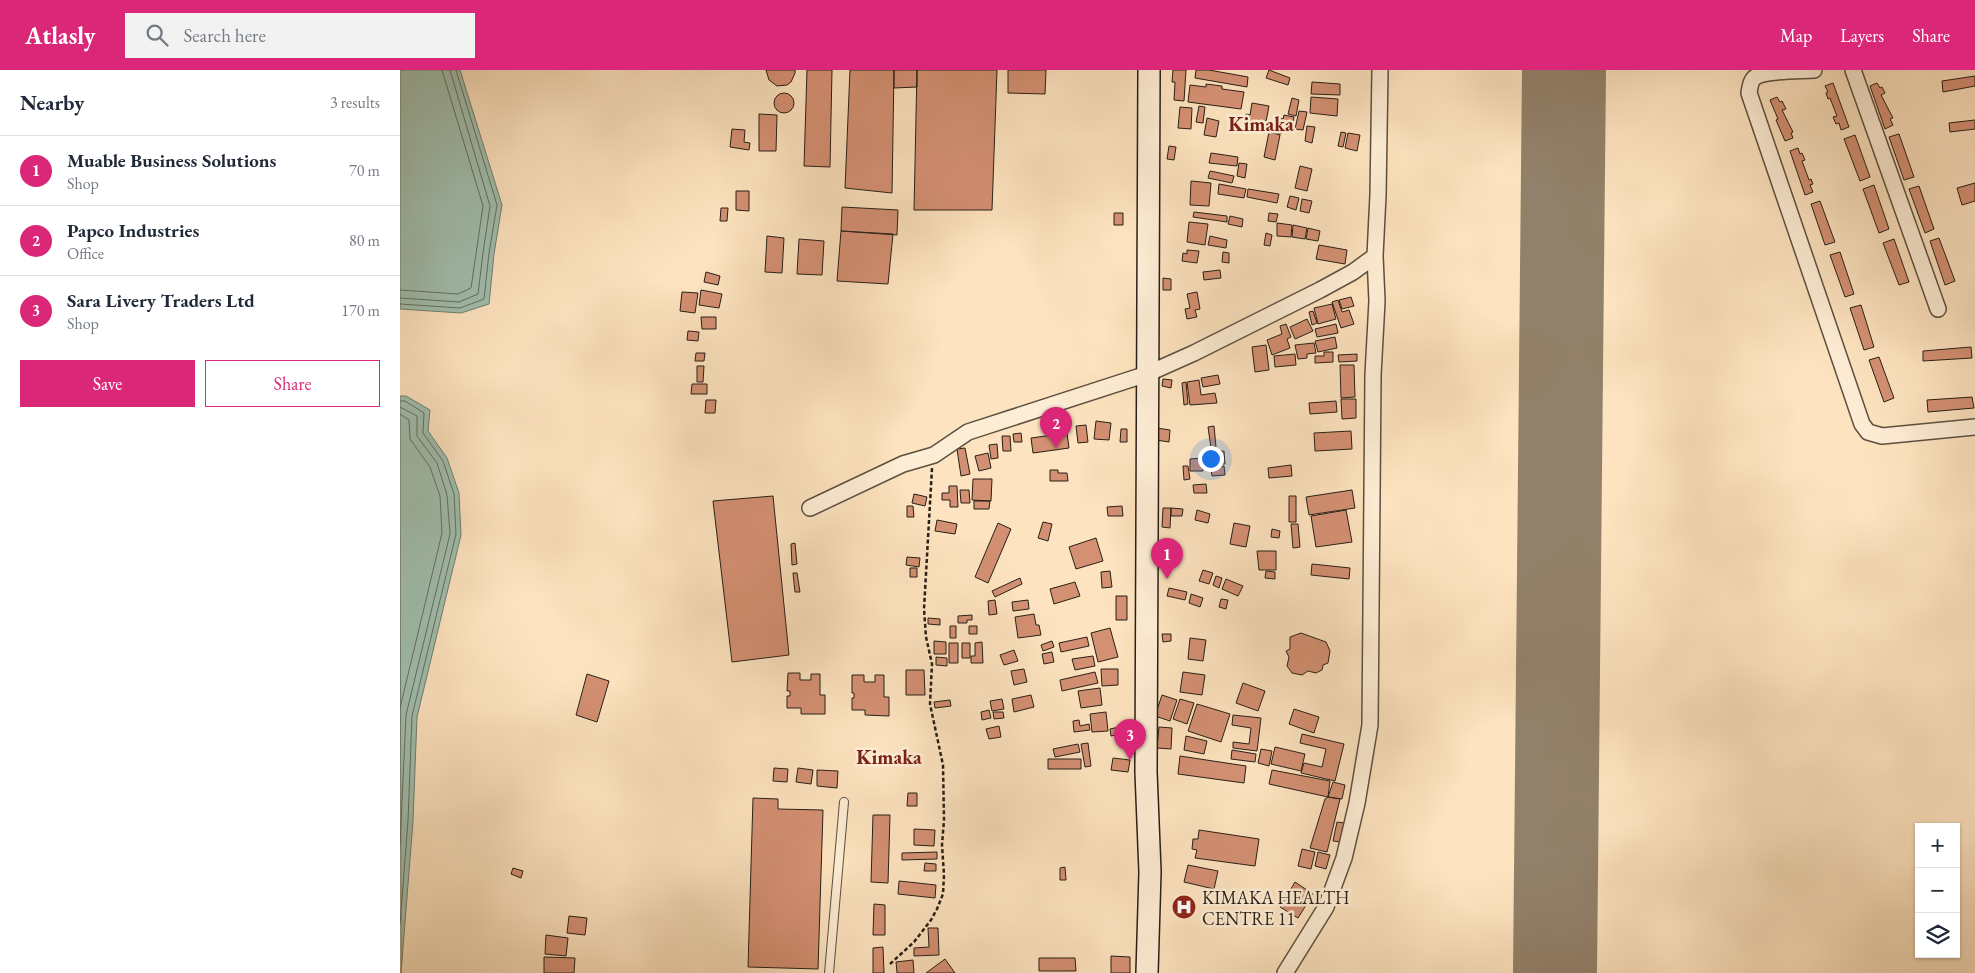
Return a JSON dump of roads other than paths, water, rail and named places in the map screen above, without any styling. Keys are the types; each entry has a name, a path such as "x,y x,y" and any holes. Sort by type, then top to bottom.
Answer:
{"main road":[{"path":"1148,70 1146,772 1150,872 1148,973"}],"street":[{"path":"1285,973 1326,907 1344,858 1357,803 1370,724 1373,376 1377,301 1375,256 1380,70"},
{"path":"1814,70 1763,73 1753,78 1749,93 1862,424 1868,432 1882,436 1975,427"},
{"path":"1853,70 1938,309"},
{"path":"810,508 903,464 934,455 968,432 1147,374 1236,334 1353,272 1375,256"}],"lane":[{"path":"829,973 844,802"}],"water":[{"path":"400,70 460,70 502,205 494,254 489,304 461,313 400,309"},
{"path":"400,396 406,396 430,410 428,431 447,458 459,493 461,535 417,717 413,821 401,973"}],"place":[{"name":"Papco Industries","path":"1056,448"},
{"name":"Muable Business Solutions","path":"1167,579"},
{"name":"Sara Livery Traders Ltd","path":"1130,760"},
{"name":"KIMAKA HEALTH CENTRE 11","path":"1184,907"}],"district":[{"name":"Kimaka","path":"1261,124"},
{"name":"Kimaka","path":"889,757"}]}
